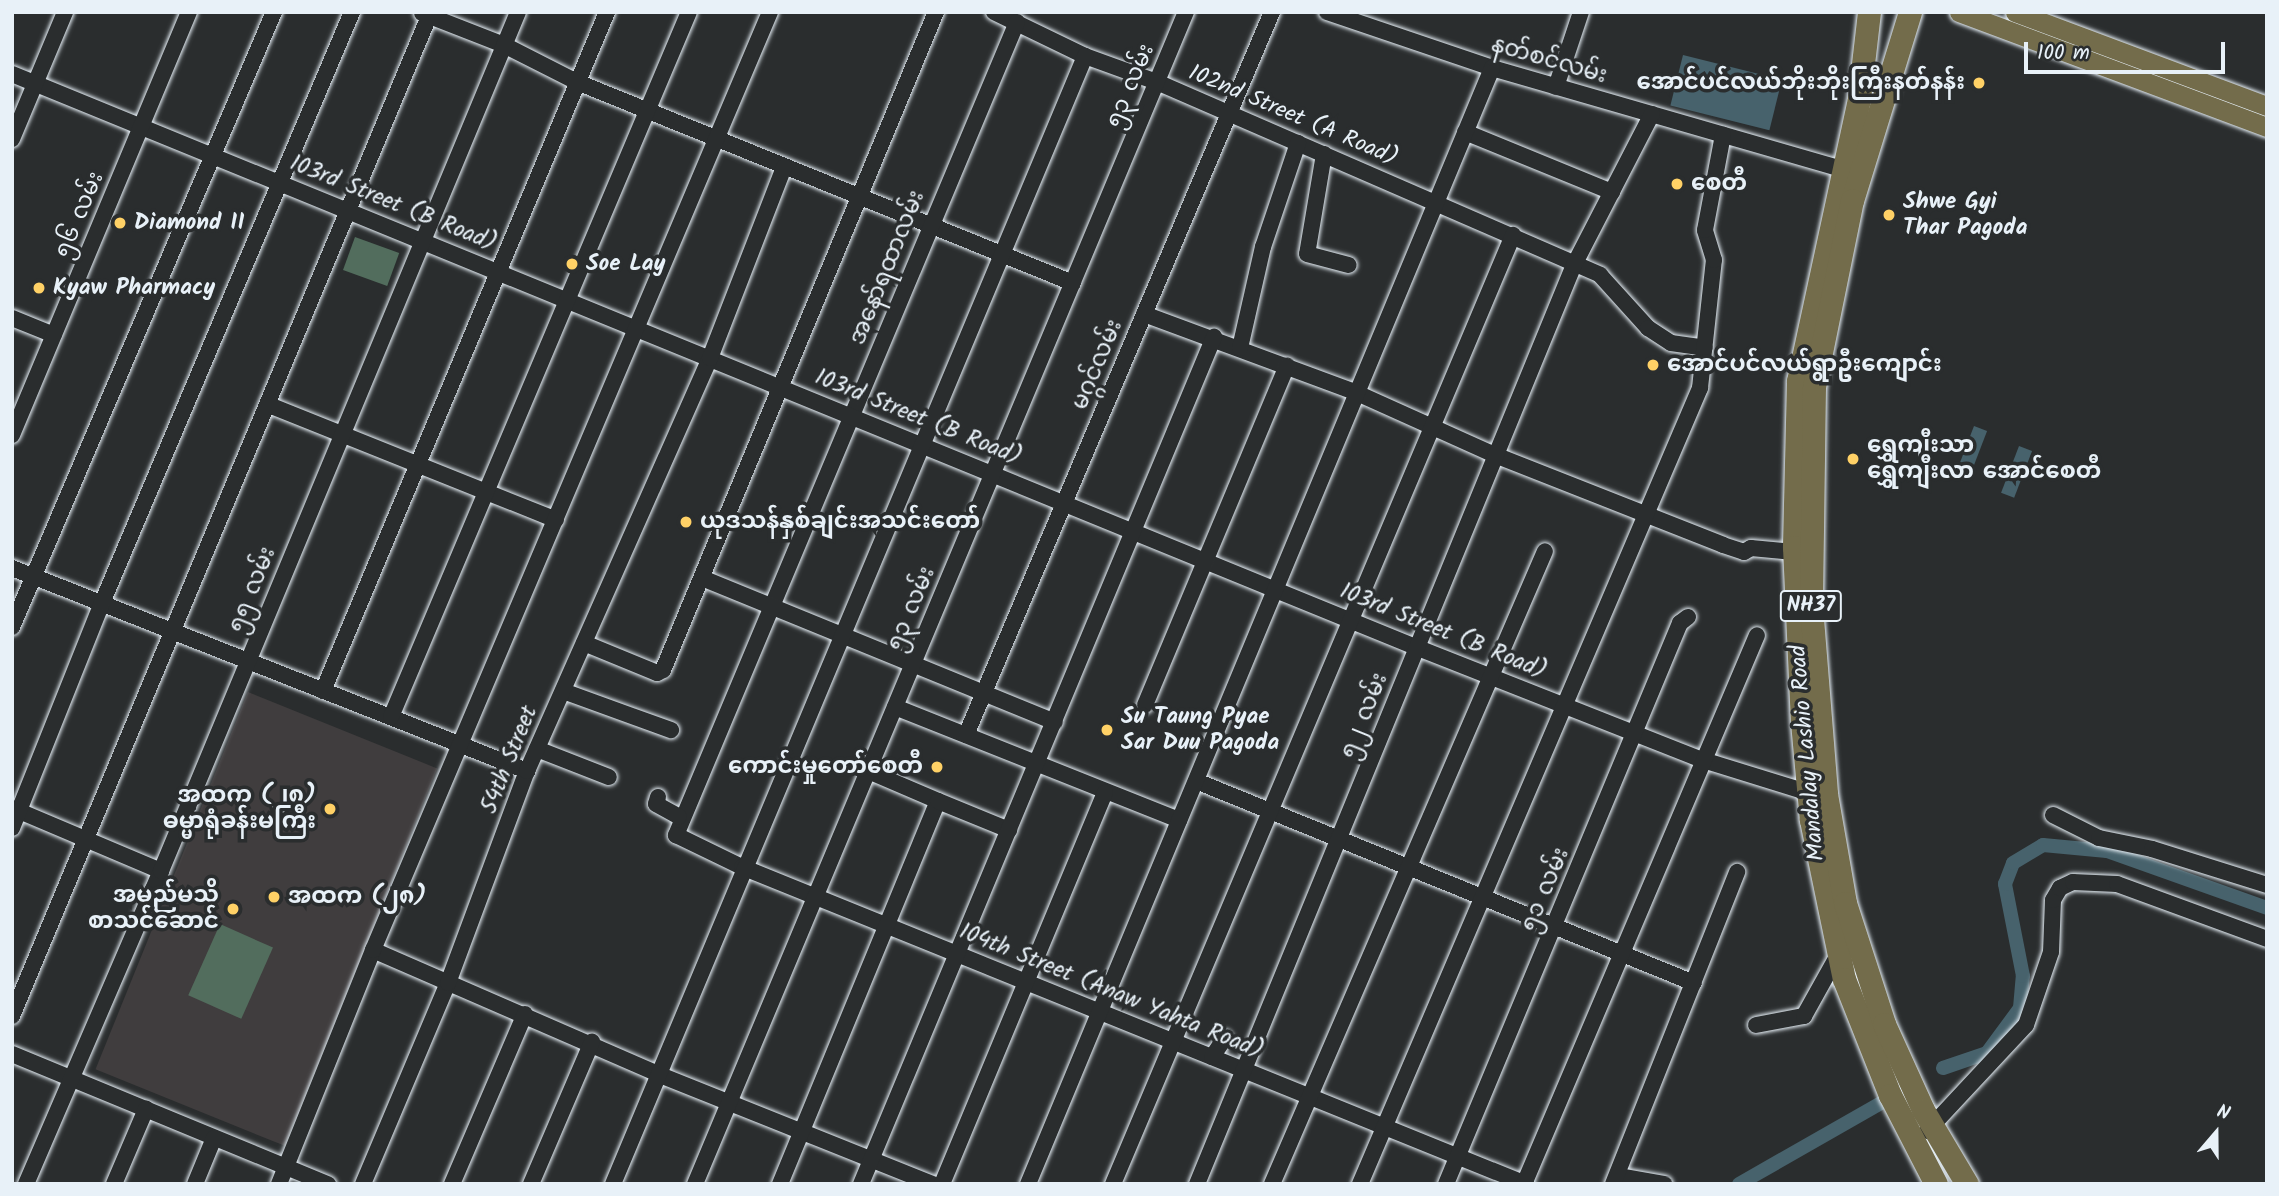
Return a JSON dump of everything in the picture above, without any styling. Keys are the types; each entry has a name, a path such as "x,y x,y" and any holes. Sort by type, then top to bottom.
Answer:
{"highway":[{"name":"Mandalay Lashio Road","path":"1869,12 1859,99 1798,381 1794,552 1818,795 1825,905 1838,955 1890,1095 1936,1184"},
{"name":"NH37","path":"1910,12 1852,200 1814,387 1811,606 1818,795 1845,903 1884,1024 1933,1127 1967,1184"}],"main road":[{"path":"1959,12 2267,127"},
{"path":"2015,12 2267,106"}],"street":[{"path":"12,139 65,12"},
{"name":"၅၆ လမ်း","path":"12,435 190,12"},
{"path":"12,627 216,158 274,12"},
{"path":"12,828 16,810 102,603 352,12"},
{"name":"၅၅ လမ်း","path":"26,1184 161,871 518,12"},
{"path":"323,691 607,12"},
{"path":"391,718 689,12"},
{"path":"279,1184 373,950 770,12"},
{"path":"584,643 661,672 936,12"},
{"name":"102nd Street (A Road)","path":"994,12 1085,56 1157,82 1324,153 1600,275 1629,310 1671,343 1705,348"},
{"name":"၅၃ လမ်း","path":"695,1184 1186,12"},
{"name":"မဂ္ဂင်လမ်း","path":"966,735 1272,12"},
{"path":"1556,87 1581,12"},
{"name":"နတ်စင်လမ်း","path":"1329,13 1492,68 1842,169"},
{"path":"12,1016 349,211 425,14 504,45 577,82 1073,283"},
{"name":"အနော်ရထာလမ်း","path":"680,839 676,831 680,817 854,416 929,224 1017,22"},
{"path":"614,1184 742,867 843,636 1085,56"},
{"path":"1028,1184 1492,68"},
{"name":"103rd Street (B Road)","path":"12,74 1418,648 1703,760 1818,795"},
{"name":"၅၂ လမ်း","path":"1197,1184 1574,265 1652,114"},
{"path":"1465,132 1612,192"},
{"path":"1360,1184 1561,705 1700,388 1714,260 1705,230 1723,135"},
{"path":"1240,348 1263,247 1298,143"},
{"path":"1324,153 1307,254 1349,265"},
{"name":"54th Street","path":"363,1184 448,983 527,771 710,358 784,167"},
{"path":"1113,1184 1513,235"},
{"path":"1144,314 1214,337 1357,393 1495,455 1643,516 1744,552 1751,548 1794,552"},
{"path":"12,318 54,335"},
{"path":"861,1184 1214,337"},
{"path":"1146,705 1287,366"},
{"path":"269,405 556,520"},
{"path":"1272,1184 1306,1098 1545,551"},
{"path":"12,568 527,771"},
{"path":"702,578 1055,722"},
{"name":"၅၁ လမ်း","path":"1446,1184 1636,735 1680,623 1688,617"},
{"path":"1525,1184 1625,956 1703,760 1757,635"},
{"path":"563,691 671,730"},
{"path":"894,707 1035,766 1179,820"},
{"path":"537,749 609,777"},
{"path":"868,771 1009,830"},
{"path":"1196,781 1693,983"},
{"path":"942,1184 1105,793"},
{"path":"657,797 656,804 680,817"},
{"path":"780,1184 938,801"},
{"path":"16,810 161,871"},
{"path":"2053,815 2099,838 2152,849 2267,885"},
{"name":"104th Street (Anaw Yahta Road)","path":"680,839 742,867 1212,1057 1306,1098 1525,1184"},
{"path":"1664,1184 1616,1180 1737,872"},
{"path":"1914,1141 1933,1127 2026,1025 2051,952 2053,900 2060,888 2073,882 2117,884 2267,939"},
{"path":"373,950 592,1042 660,1075 730,1100 933,1184"},
{"path":"1756,1025 1804,1016 1838,955"},
{"path":"452,1184 525,1014"},
{"path":"1212,1057 1225,1038"},
{"path":"531,1184 592,1042"},
{"path":"12,1054 328,1184"},
{"path":"114,1184 146,1109"},
{"path":"195,1184 214,1138"}],"shaded area":[{"name":"အထက (၂၈)","path":"248,692 437,768 285,1146 96,1069"}],"green space":[{"path":"355,237 399,253 387,286 343,270"},
{"path":"220,924 273,948 241,1019 188,995"}],"water":[{"path":"1683,55 1782,80 1769,130 1670,105"},
{"path":"1974,426 1987,431 1969,478 1956,473"},
{"path":"2019,446 2032,451 2014,498 2001,493"}],"waterway":[{"path":"1943,1068 1987,1053 2020,1008 2023,976 2005,884 2013,863 2043,845 2107,851 2267,908"},
{"path":"1739,1184 1883,1102"}],"place":[{"name":"အောင်ပင်လယ်ဘိုးဘိုးကြီးနတ်နန်း","path":"1979,83"},
{"name":"စေတီ","path":"1677,184"},
{"name":"Shwe Gyi Thar Pagoda","path":"1889,215"},
{"name":"Diamond II","path":"120,223"},
{"name":"Soe Lay","path":"572,264"},
{"name":"Kyaw Pharmacy","path":"39,288"},
{"name":"အောင်ပင်လယ်ရွာဦးကျောင်း","path":"1653,365"},
{"name":"ရွှေကျီးသာ ရွှေကျီးလာ အောင်စေတီ","path":"1853,459"},
{"name":"ယုဒသန်နှစ်ချင်းအသင်းတော်","path":"686,522"},
{"name":"Su Taung Pyae Sar Duu Pagoda","path":"1107,730"},
{"name":"ကောင်းမှုတော်စေတီ","path":"937,767"},
{"name":"အထက (၂၈) ဓမ္မာရုံခန်းမကြီး","path":"330,809"},
{"name":"အထက (၂၈)","path":"274,897"},
{"name":"အမည်မသိ စာသင်ဆောင်","path":"233,909"}]}
